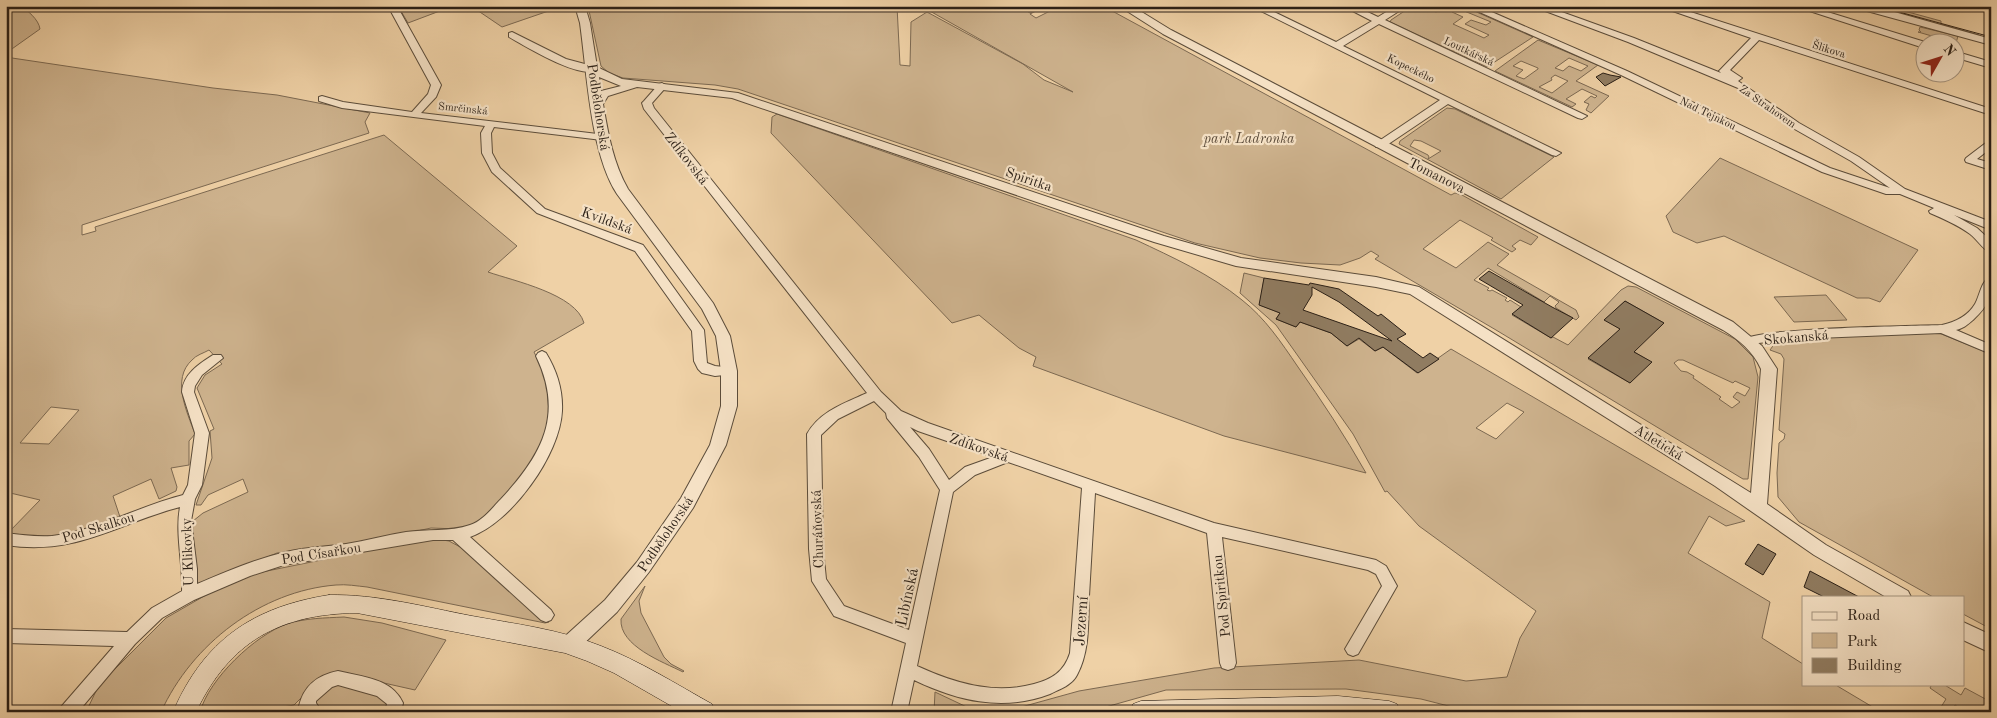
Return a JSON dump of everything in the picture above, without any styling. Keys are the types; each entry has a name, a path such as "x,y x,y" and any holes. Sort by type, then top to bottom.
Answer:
{"main road":[{"path":"184,712 203,675 229,646 268,620 306,607 334,604 358,604 436,617 569,645 603,657 704,712"},
{"path":"1141,712 1331,707 1389,712"}],"street":[{"path":"392,6 436,85 433,95 414,116"},
{"name":"Podbělohorská","path":"569,645 611,606 643,567 702,477 725,427 730,406 729,370 723,336 708,307 622,191 614,176 602,137 593,69 580,6"},
{"name":"Tomanova","path":"1124,6 1167,32 1750,340"},
{"name":"Kopeckého","path":"1254,6 1556,153"},
{"name":"Loutkářská","path":"1347,6 1582,116"},
{"path":"1336,46 1404,6"},
{"name":"Nad Tejnkou","path":"1470,6 1826,170 1890,192 1902,190"},
{"name":"Za Strahovem","path":"1536,6 1631,40 1722,77 1740,86 1795,125 1855,159 1902,190 1991,226"},
{"name":"Šlikova","path":"1662,6 1756,38 1991,112"},
{"path":"1798,6 1914,42"},
{"path":"1860,6 1991,42"},
{"path":"1896,7 1991,32"},
{"path":"512,35 571,65 582,69 593,69"},
{"path":"1740,86 1744,83 1724,71 1756,38"},
{"path":"1964,57 1991,65"},
{"name":"Spiritka","path":"593,69 607,77 638,85"},
{"name":"Spiritka","path":"609,92 638,85 734,95 1159,239 1241,263 1376,282 1414,290"},
{"name":"Zdíkovská","path":"662,86 647,103 648,109 876,395 896,414 1007,457 1214,529 1371,564 1381,570 1390,586 1353,649"},
{"path":"596,90 609,92"},
{"path":"597,104 600,97 609,92"},
{"name":"Smrčinská","path":"322,99 342,105 414,116 602,137"},
{"path":"1380,145 1447,100"},
{"name":"Kvildská","path":"491,124 486,133 487,153 496,170 540,211 640,248 698,330 700,338 698,360 700,364 710,370 729,370"},
{"path":"1991,142 1970,160 1991,167"},
{"path":"1902,190 1904,197 1944,215 1984,239 1991,249"},
{"name":"Skokanská","path":"1750,340 1792,335 1942,329 1960,325 1980,307 1991,280"},
{"name":"Atletická","path":"1414,290 1721,481 1826,554 1900,596"},
{"path":"1942,329 1991,350"},
{"name":"Skokanská","path":"1750,340 1763,355 1769,370 1758,508"},
{"name":"Pod Císařkou","path":"189,595 271,561 428,535 458,535 478,528 497,513 525,482 542,458 550,439 557,407 554,381 542,356"},
{"name":"U Klikovky","path":"67,712 130,639 157,613 189,595 190,569 184,521 188,499 195,485 202,432 187,385 193,377 217,358"},
{"path":"876,395 924,453 947,490 970,471 1007,457"},
{"name":"Churáňovská","path":"876,395 834,414 818,425 814,434 818,581 839,611 915,639"},
{"name":"Jezerní","path":"909,670 941,686 988,697 1027,694 1056,684 1071,671 1078,653 1089,486"},
{"name":"Libínská","path":"899,712 947,490"},
{"name":"Pod Skalkou","path":"6,539 36,543 63,539 108,527 165,504 188,499"},
{"name":"Pod Spiritkou","path":"1214,529 1228,662"},
{"path":"458,535 546,615"},
{"path":"1964,631 1991,645"},
{"path":"6,636 130,639"},
{"path":"314,712 307,706 309,698 323,684 338,678 386,691 395,703 393,712"}],"green space":[{"path":"6,6 22,7 32,15 40,29 9,51 12,58 213,88 277,95 370,113 365,122 369,133 82,225 82,235 96,231 95,227 384,135 517,246 488,272 528,284 557,296 579,313 584,323 534,352 548,380 549,413 547,429 532,463 509,493 472,526 458,529 431,528 366,542 277,553 231,572 193,591 193,521 203,513 248,492 243,479 208,495 201,505 196,505 212,458 210,431 214,429 197,388 205,375 222,364 209,350 194,358 182,376 185,406 195,434 189,441 189,465 171,468 177,487 176,491 159,499 151,479 113,496 120,517 106,523 66,534 66,531 61,532 60,535 40,536 8,533 40,500 6,492","holes":["51,407 79,410 49,444 20,443"]},
{"path":"398,6 453,6 408,23"},
{"path":"471,6 563,6 502,27"},
{"name":"park Ladronka","path":"588,6 897,6 900,65 910,66 911,22 927,12 1023,64 1044,80 1073,92 921,6 1030,6 1022,8 1030,13 1046,6 1030,14 1036,18 1060,6 1103,6 1451,195 1455,193 1462,195 1538,237 1531,245 1520,240 1512,246 1516,249 1512,252 1491,240 1493,238 1460,220 1423,249 1456,268 1488,242 1509,254 1497,265 1576,310 1579,317 1576,320 1556,308 1555,306 1559,302 1550,296 1544,302 1488,268 1474,280 1489,288 1487,290 1492,290 1507,298 1505,300 1508,302 1510,300 1521,307 1512,315 1551,338 1553,337 1568,345 1621,290 1628,286 1636,287 1735,339 1753,357 1758,377 1748,479 1743,479 1375,259 1379,256 1371,251 1360,258 1340,265 1260,258 1195,243 738,89 715,85 623,78 609,73 601,66","holes":["1625,301 1664,323 1633,351 1651,362 1630,383 1588,359 1610,338 1614,340 1624,331 1605,320","1678,360 1683,360 1733,383 1735,381 1750,388 1745,396 1737,392 1733,397 1740,402 1732,408 1719,399 1721,397 1693,378 1694,376 1681,371 1674,363"]},
{"path":"1412,6 1433,6 1430,9 1436,12 1446,6 1463,6 1533,37 1487,67 1390,22","holes":["1457,8 1491,22 1486,25 1471,20 1465,24 1489,35 1484,38 1453,24 1463,17 1452,12"]},
{"path":"1867,6 1886,6 1941,21 1941,24 1979,36"},
{"path":"1920,27 1941,32 1921,32 1919,30"},
{"path":"1538,40 1598,65 1576,81 1609,96 1591,113 1586,110 1589,104 1584,102 1591,96 1595,98 1597,96 1582,89 1566,99 1576,104 1572,107 1495,71","holes":["1569,58 1588,66 1581,71 1569,66 1563,71 1555,68","1521,61 1538,69 1524,79 1516,76 1523,70 1513,66","1555,75 1568,81 1552,93 1539,87 1552,80 1551,78"]},
{"path":"1447,108 1455,109 1554,157 1501,199 1399,144 1400,141","holes":["1414,140 1421,141 1441,151 1428,159 1428,155 1410,146"]},
{"path":"777,114 1136,240 1217,282 1250,307 1272,331 1325,406 1366,473 1224,436 1033,366 1036,357 1019,348 979,315 952,323 771,133 772,117"},
{"path":"1720,158 1918,250 1880,302 1869,298 1857,298 1724,236 1697,243 1673,232 1666,216"},
{"path":"1244,273 1264,278 1260,305 1280,313 1276,319 1296,327 1300,322 1331,333 1347,346 1359,339 1375,351 1383,347 1417,373 1451,349 1745,521 1726,526 1709,516 1688,553 1770,602 1762,638 1802,663 1802,686 1837,686 1881,712 1472,712 1421,699 1346,689 1166,690 1088,712 934,712 935,692 971,709 1014,709 1079,691 1214,668 1359,660 1466,681 1507,677 1520,638 1536,611 1419,526 1387,491 1385,492 1353,434 1276,325 1240,293","holes":["1507,403 1524,412 1496,439 1476,428"]},
{"path":"1826,295 1847,320 1794,322 1774,297"},
{"path":"1934,331 1991,354 1991,629 1964,615 1964,596 1931,596 1799,522 1778,497 1779,443 1784,439 1785,434 1779,430 1784,359 1781,354 1770,350 1775,343 1781,340"},
{"path":"430,538 449,541 462,548 503,585 549,622 545,623 367,587 340,585 308,589 281,598 256,610 232,625 191,664 174,687 161,712 86,712 96,691 106,678 166,618 225,584 257,573"},
{"path":"645,586 639,601 641,613 664,657 683,672 654,658 634,645 622,629 621,619"},
{"path":"344,617 382,623 446,640 415,690 335,672 323,676 294,705 257,712 200,712 205,699 223,673 261,638 274,630 294,622"},
{"path":"336,681 371,690 390,704 387,712 326,712 316,704 315,696"},
{"path":"1931,686 1946,686 1961,695 1965,688 1991,702 1991,712 1966,712 1955,705 1950,712 1944,712 1941,707 1946,699 1930,688"}],"building":[{"path":"1603,73 1621,77 1605,86 1596,77"},
{"path":"1489,271 1573,318 1551,338 1512,314 1523,305 1479,279"},
{"path":"1264,278 1309,285 1310,283 1339,289 1378,316 1381,314 1406,334 1397,339 1423,358 1430,353 1439,359 1418,373 1383,347 1375,351 1359,338 1347,346 1331,333 1300,322 1296,327 1276,319 1280,313 1259,305","holes":["1312,287 1339,302 1392,341 1303,310 1312,295"]},
{"path":"1625,301 1664,323 1634,352 1652,362 1630,383 1588,358 1620,329 1604,320"},
{"path":"1758,544 1776,554 1763,575 1745,564"},
{"path":"1810,571 1857,596 1822,596 1804,587"}],"tram line":[{"path":"1877,6 1991,37"}]}
